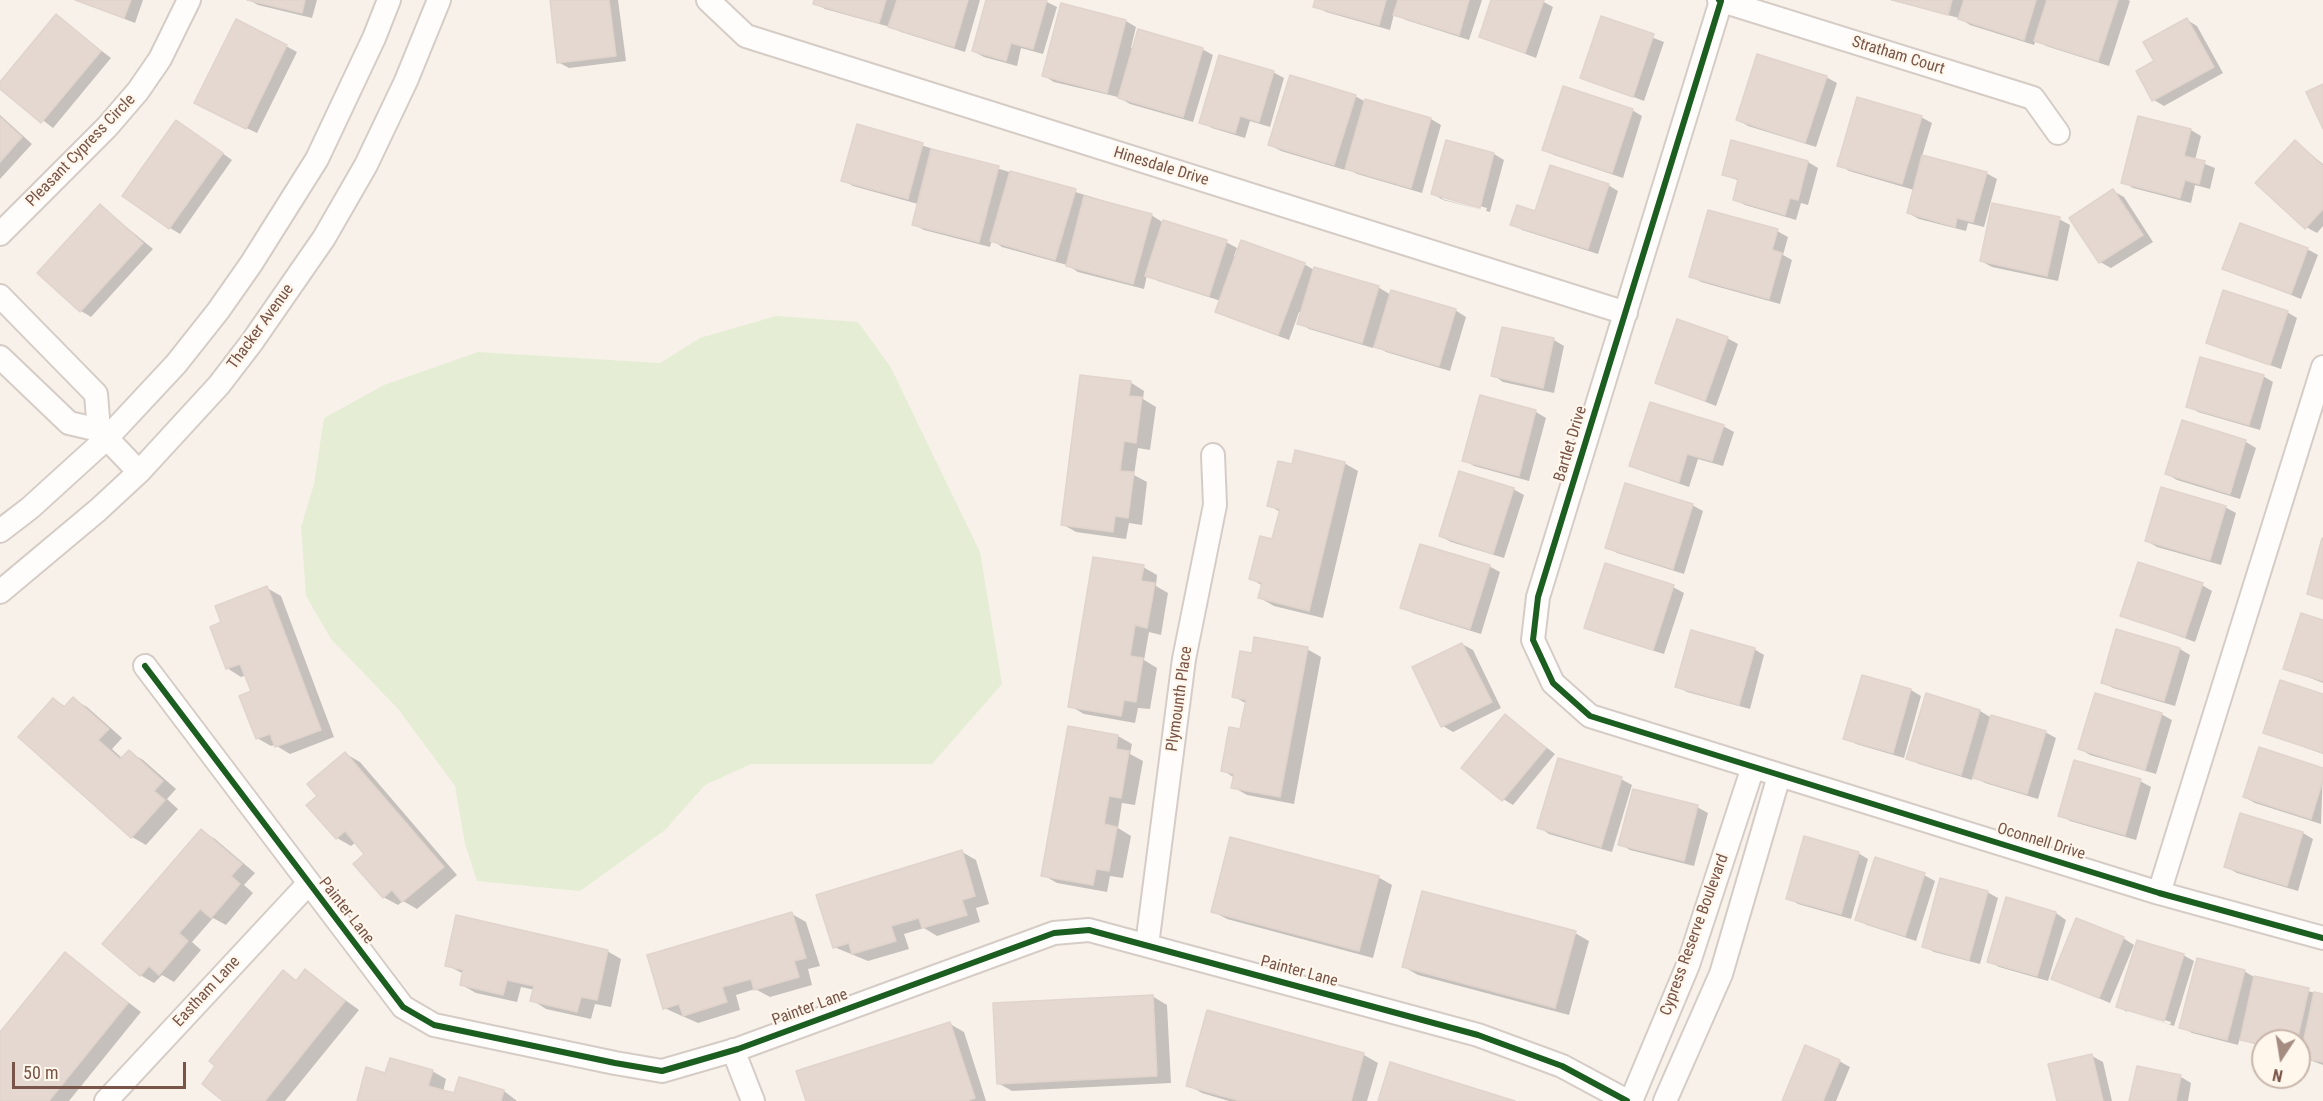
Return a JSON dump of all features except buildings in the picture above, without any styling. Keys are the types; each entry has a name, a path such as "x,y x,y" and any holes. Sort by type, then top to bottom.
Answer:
{"street":[{"name":"Pleasant Cypress Circle","path":"0,234 106,127 138,91 160,59 189,0"},
{"path":"0,531 30,508 176,364 251,264 317,159 375,38 389,0"},
{"name":"Thacker Avenue","path":"0,592 140,472 219,385 324,238 366,165 406,81 439,0"},
{"name":"Hinesdale Drive","path":"708,0 746,36 1626,313"},
{"name":"Bartlet Drive","path":"1720,0 1538,597 1533,640 1553,684 1590,716 1753,767"},
{"name":"Stratham Court","path":"1720,0 2033,98 2058,133"},
{"path":"0,296 96,394 103,434"},
{"path":"0,357 69,423 103,434 140,472"},
{"path":"2159,893 2323,368"},
{"name":"Plymounth Place","path":"1148,945 1184,659 1215,505 1213,455"},
{"name":"Painter Lane","path":"145,666 403,1007 434,1025 662,1071 733,1050 1054,933 1089,930 1478,1035 1562,1066 1629,1101"},
{"name":"Oconnell Drive","path":"1753,767 2159,893 2323,938"},
{"name":"Cypress Reserve Boulevard","path":"1629,1101 1688,965 1753,767"},
{"name":"Cypress Reserve Boulevard","path":"1665,1101 1721,974 1779,776"},
{"name":"Eastham Lane","path":"106,1101 308,884"},
{"path":"733,1050 753,1101"}],"green space":[{"path":"776,316 858,322 890,366 980,552 1002,684 932,764 751,764 705,785 665,830 580,891 477,881 465,844 455,786 399,710 331,639 306,596 301,527 314,484 324,418 384,385 478,352 660,363 700,338"}],"cycle path":[{"path":"1719,0 1721,1 1538,597 1533,640 1553,683 1590,716 2159,893 2323,938"},
{"path":"145,666 403,1007 434,1025 662,1071 738,1049 1054,933 1089,930 1478,1035 1562,1066 1627,1101"}]}
